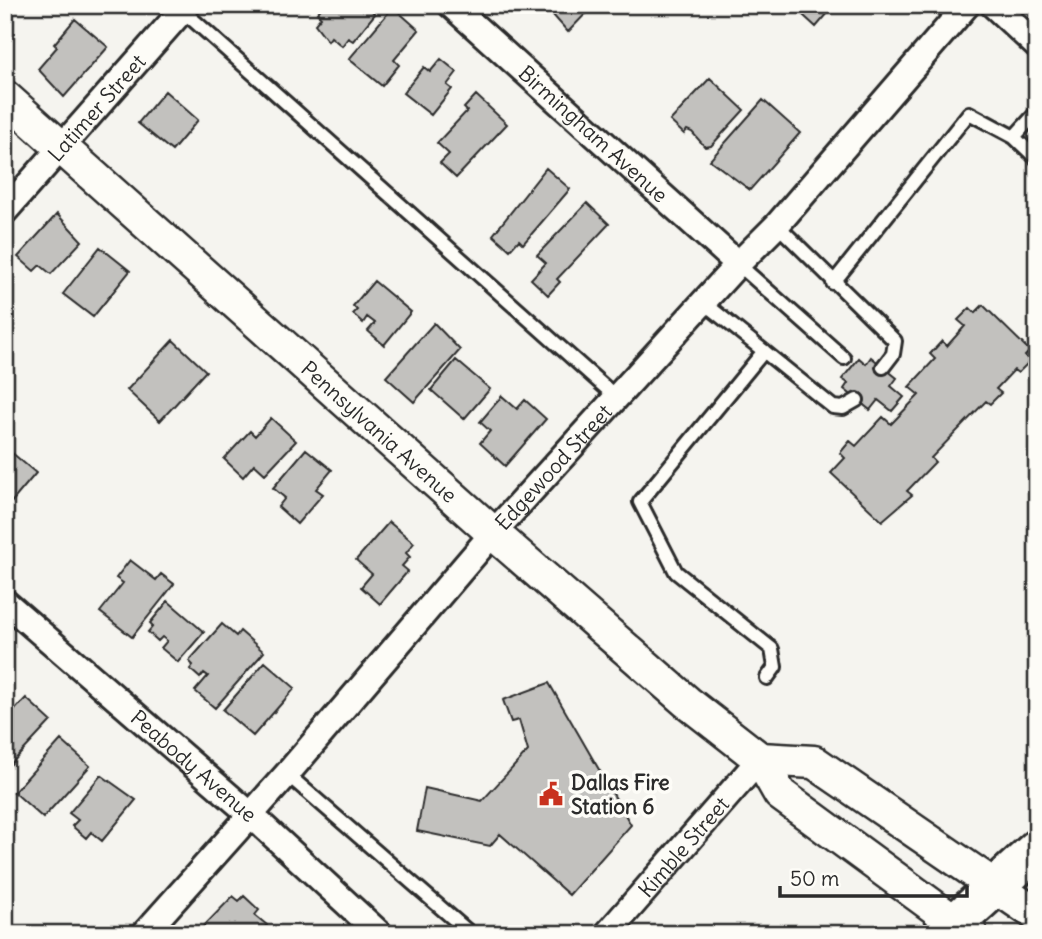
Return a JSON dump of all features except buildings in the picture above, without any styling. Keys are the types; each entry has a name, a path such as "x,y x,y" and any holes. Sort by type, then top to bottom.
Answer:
{"main road":[{"path":"957,930 996,886 1037,849"}],"street":[{"name":"Birmingham Avenue","path":"451,5 738,264"},
{"name":"Edgewood Street","path":"144,934 287,774 493,533 738,264 777,225 967,5"},
{"path":"993,5 1037,46"},
{"name":"Latimer Street","path":"5,211 185,8"},
{"name":"Pennsylvania Avenue","path":"5,97 493,533 687,702 760,759 780,794 957,930"},
{"name":"Peabody Avenue","path":"5,602 251,815 380,934"},
{"path":"760,759 814,762 1037,915"},
{"name":"Kimble Street","path":"607,934 760,759"}],"lane":[{"path":"185,8 616,397"},
{"path":"833,283 969,113 1014,138 1037,159"},
{"path":"1014,138 1037,113"},
{"path":"777,225 833,283 895,341 893,355 883,367"},
{"path":"738,264 844,358"},
{"path":"704,302 833,407 843,408 857,400"},
{"path":"764,351 640,502 676,572 772,649 775,667 767,678"},
{"path":"287,774 471,934"}],"place":[{"name":"Dallas Fire Station 6","path":"551,794"}]}
